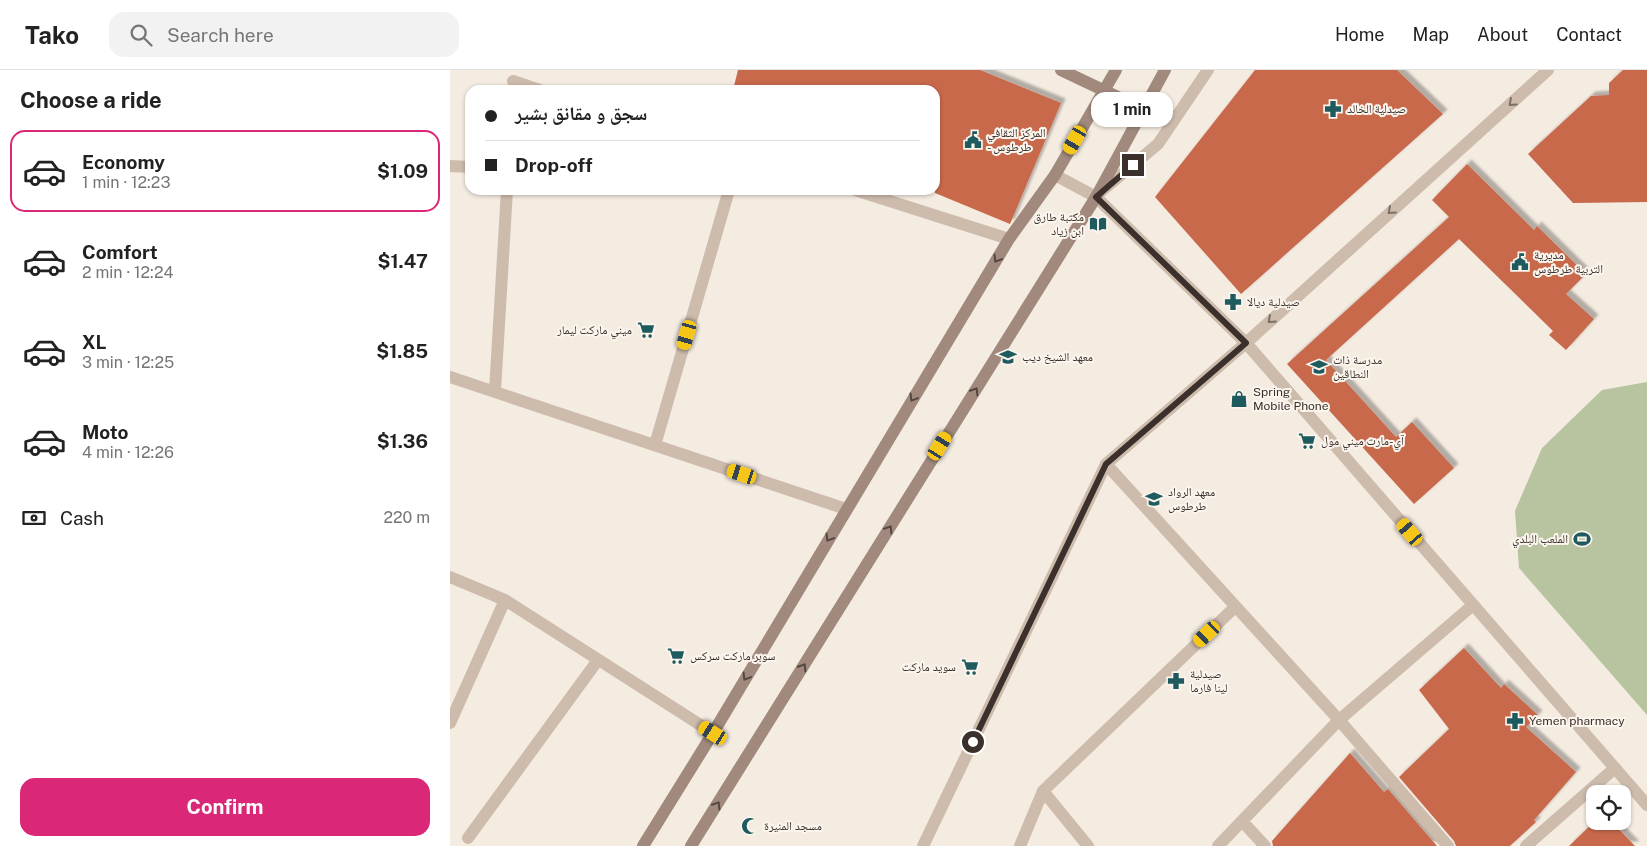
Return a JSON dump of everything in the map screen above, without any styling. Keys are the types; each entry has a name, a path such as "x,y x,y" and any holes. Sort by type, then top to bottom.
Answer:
{"main road":[{"path":"1061,70 1143,109"},
{"path":"643,846 713,733 1009,239 1055,174 1116,70"},
{"path":"691,846 1096,197 1165,70"}],"street":[{"path":"1096,197 1158,144 1208,70"},
{"path":"923,846 1106,464 1246,343 1548,70"},
{"path":"513,80 526,85"},
{"path":"450,166 465,167"},
{"path":"1055,174 1096,197 1246,343 1647,805"},
{"path":"495,391 507,195"},
{"path":"655,444 728,195"},
{"path":"871,195 1009,239"},
{"path":"450,377 846,509"},
{"path":"1106,464 1339,720 1448,846"},
{"path":"450,576 505,600 713,733"},
{"path":"450,723 505,600"},
{"path":"1218,846 1339,720 1473,605"},
{"path":"1020,846 1043,791 1235,607"},
{"path":"468,838 598,660"},
{"path":"1526,846 1615,768"},
{"path":"1043,791 1088,846"},
{"path":"1242,820 1265,846"}],"green space":[{"name":"الملعب البلدي","path":"1647,382 1647,715 1519,568 1515,511 1542,448 1602,390"}],"building":[{"name":"المركز الثقافي - طرطوس","path":"738,70 980,70 1061,103 1010,224 940,195 940,85 734,85"},
{"path":"1255,70 1397,70 1443,114 1241,294 1155,197"},
{"path":"1623,70 1647,70 1647,202 1573,203 1528,154 1591,96 1609,95 1609,83"},
{"path":"1467,164 1534,230 1537,226 1586,274 1566,294 1594,319 1566,350 1549,335 1553,331 1459,239 1326,360 1396,437 1412,422 1454,468 1414,504 1287,364 1449,217 1432,200"},
{"path":"1464,648 1501,688 1504,684 1538,715 1526,727 1576,772 1534,820 1536,822 1510,846 1456,846 1454,841 1399,777 1449,729 1419,690"},
{"path":"1350,753 1384,792 1388,789 1437,846 1273,846 1272,841"},
{"path":"1586,830 1620,830 1635,846 1569,846"}],"place":[{"name":"صيدلية الخالد","path":"1333,109"},
{"name":"المركز الثقافي - طرطوس","path":"973,140"},
{"name":"مكتبة طارق ابن زياد","path":"1098,224"},
{"name":"مديرية التربية طرطوس","path":"1520,262"},
{"name":"صيدلية ديالا","path":"1233,302"},
{"name":"ميني ماركت ليمار","path":"646,330"},
{"name":"معهد الشيخ ديب","path":"1008,357"},
{"name":"مدرسة ذات النطاقين","path":"1319,367"},
{"name":"Spring Mobile Phone","path":"1239,399"},
{"name":"آي-مارت ميني مول","path":"1307,441"},
{"name":"معهد الرواد طرطوس","path":"1154,499"},
{"name":"الملعب البلدي","path":"1582,539"},
{"name":"سوبر ماركت سركس","path":"676,656"},
{"name":"سويد ماركت","path":"970,667"},
{"name":"صيدلية لينا فارما","path":"1176,681"},
{"name":"Yemen pharmacy","path":"1515,721"},
{"name":"مسجد المنيرة","path":"750,826"}],"route":[{"path":"973,742 1106,464 1246,343 1096,197 1133,165"}]}
